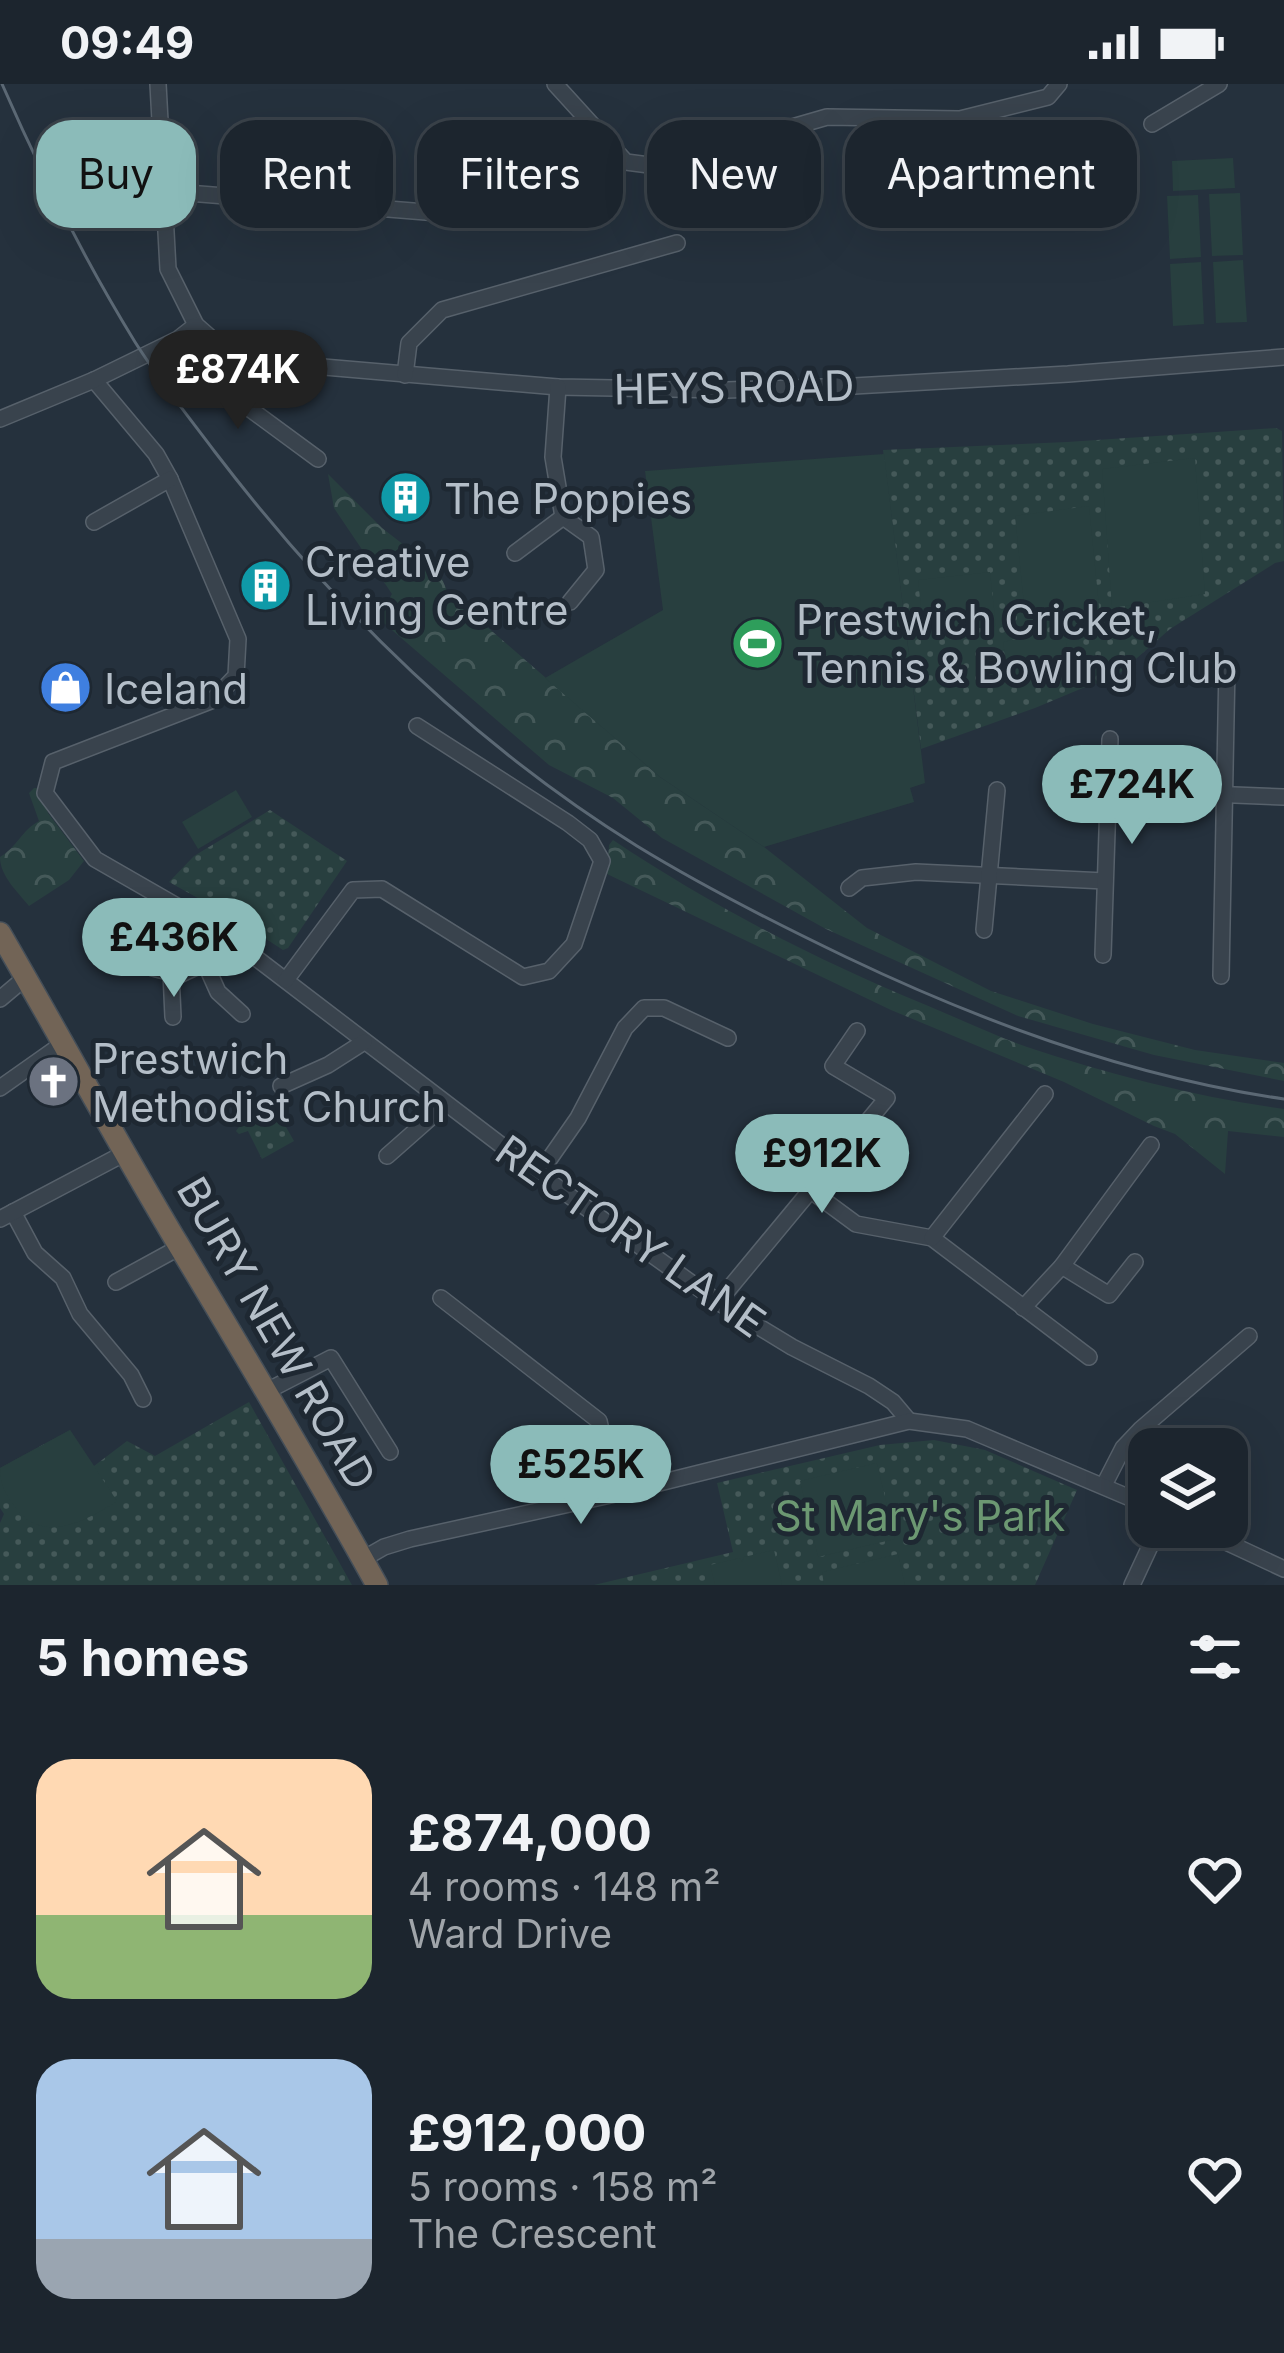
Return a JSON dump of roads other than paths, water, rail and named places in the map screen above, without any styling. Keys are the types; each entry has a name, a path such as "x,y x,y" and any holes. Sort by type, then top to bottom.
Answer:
{"highway":[{"name":"BURY NEW ROAD","path":"0,933 377,1585"}],"street":[{"path":"158,84 160,120"},
{"path":"555,84 626,162 687,170 761,136 826,118 960,119 1048,97 1059,84"},
{"path":"1152,124 1219,84"},
{"path":"196,194 417,211"},
{"path":"0,419 94,380 178,339 196,325 168,269 165,228"},
{"path":"405,375 409,343 442,310 677,243"},
{"name":"HEYS ROAD","path":"196,325 220,347 253,361 558,388 854,386 1284,357"},
{"path":"253,361 250,409 318,459"},
{"name":"RECTORY LANE","path":"94,380 156,454 170,478 238,639 236,676 213,700 53,762 45,793 95,860 222,932 539,1174 718,1302 869,1386 893,1402 909,1421"},
{"path":"558,388 553,458 563,517 591,537 596,570 571,602"},
{"path":"94,523 170,478"},
{"path":"515,553 563,517"},
{"path":"1221,976 1227,666"},
{"path":"286,980 352,890 382,889 523,977 549,971 574,944 602,861 590,841 417,726"},
{"path":"1103,955 1110,739"},
{"path":"984,930 997,790"},
{"path":"1110,790 1284,797"},
{"path":"849,888 862,878 916,872 1105,881"},
{"path":"100,939 178,976 205,962 222,932"},
{"path":"205,962 218,992 242,1014"},
{"path":"171,974 172,1017"},
{"path":"0,999 25,978"},
{"path":"539,1174 578,1118 625,1028 644,1008 664,1008 728,1038"},
{"path":"718,1302 887,1097 833,1066 857,1031"},
{"path":"0,1088 64,1042"},
{"path":"281,1086 364,1042"},
{"path":"932,1238 1045,1094"},
{"path":"388,1156 446,1104"},
{"path":"1023,1308 1062,1266 1151,1145"},
{"path":"127,1152 6,1216 63,1279 80,1314 131,1375 143,1399"},
{"path":"810,1190 856,1224 932,1238 1089,1357"},
{"path":"116,1282 180,1246"},
{"path":"1062,1266 1109,1295 1136,1262"},
{"path":"441,1298 599,1421 615,1494"},
{"path":"1104,1485 1123,1448 1141,1429 1249,1336"},
{"path":"267,1391 331,1358 391,1452"},
{"path":"363,1559 410,1539 909,1421 967,1429 1128,1496"},
{"path":"1132,1585 1150,1548"},
{"path":"1239,1548 1284,1569"}],"tram line":[{"path":"2,84 116,311 215,452 357,617 518,763 662,861 766,918 898,981 1005,1025 1115,1062 1284,1099"}],"place":[{"name":"The Poppies","path":"405,498"},
{"name":"Creative Living Centre","path":"266,585"},
{"name":"Prestwich Cricket, Tennis & Bowling Club","path":"757,643"},
{"name":"Iceland","path":"65,688"},
{"name":"Prestwich Methodist Church","path":"53,1082"}],"park label":[{"name":"St Mary's Park","path":"920,1515"}]}
